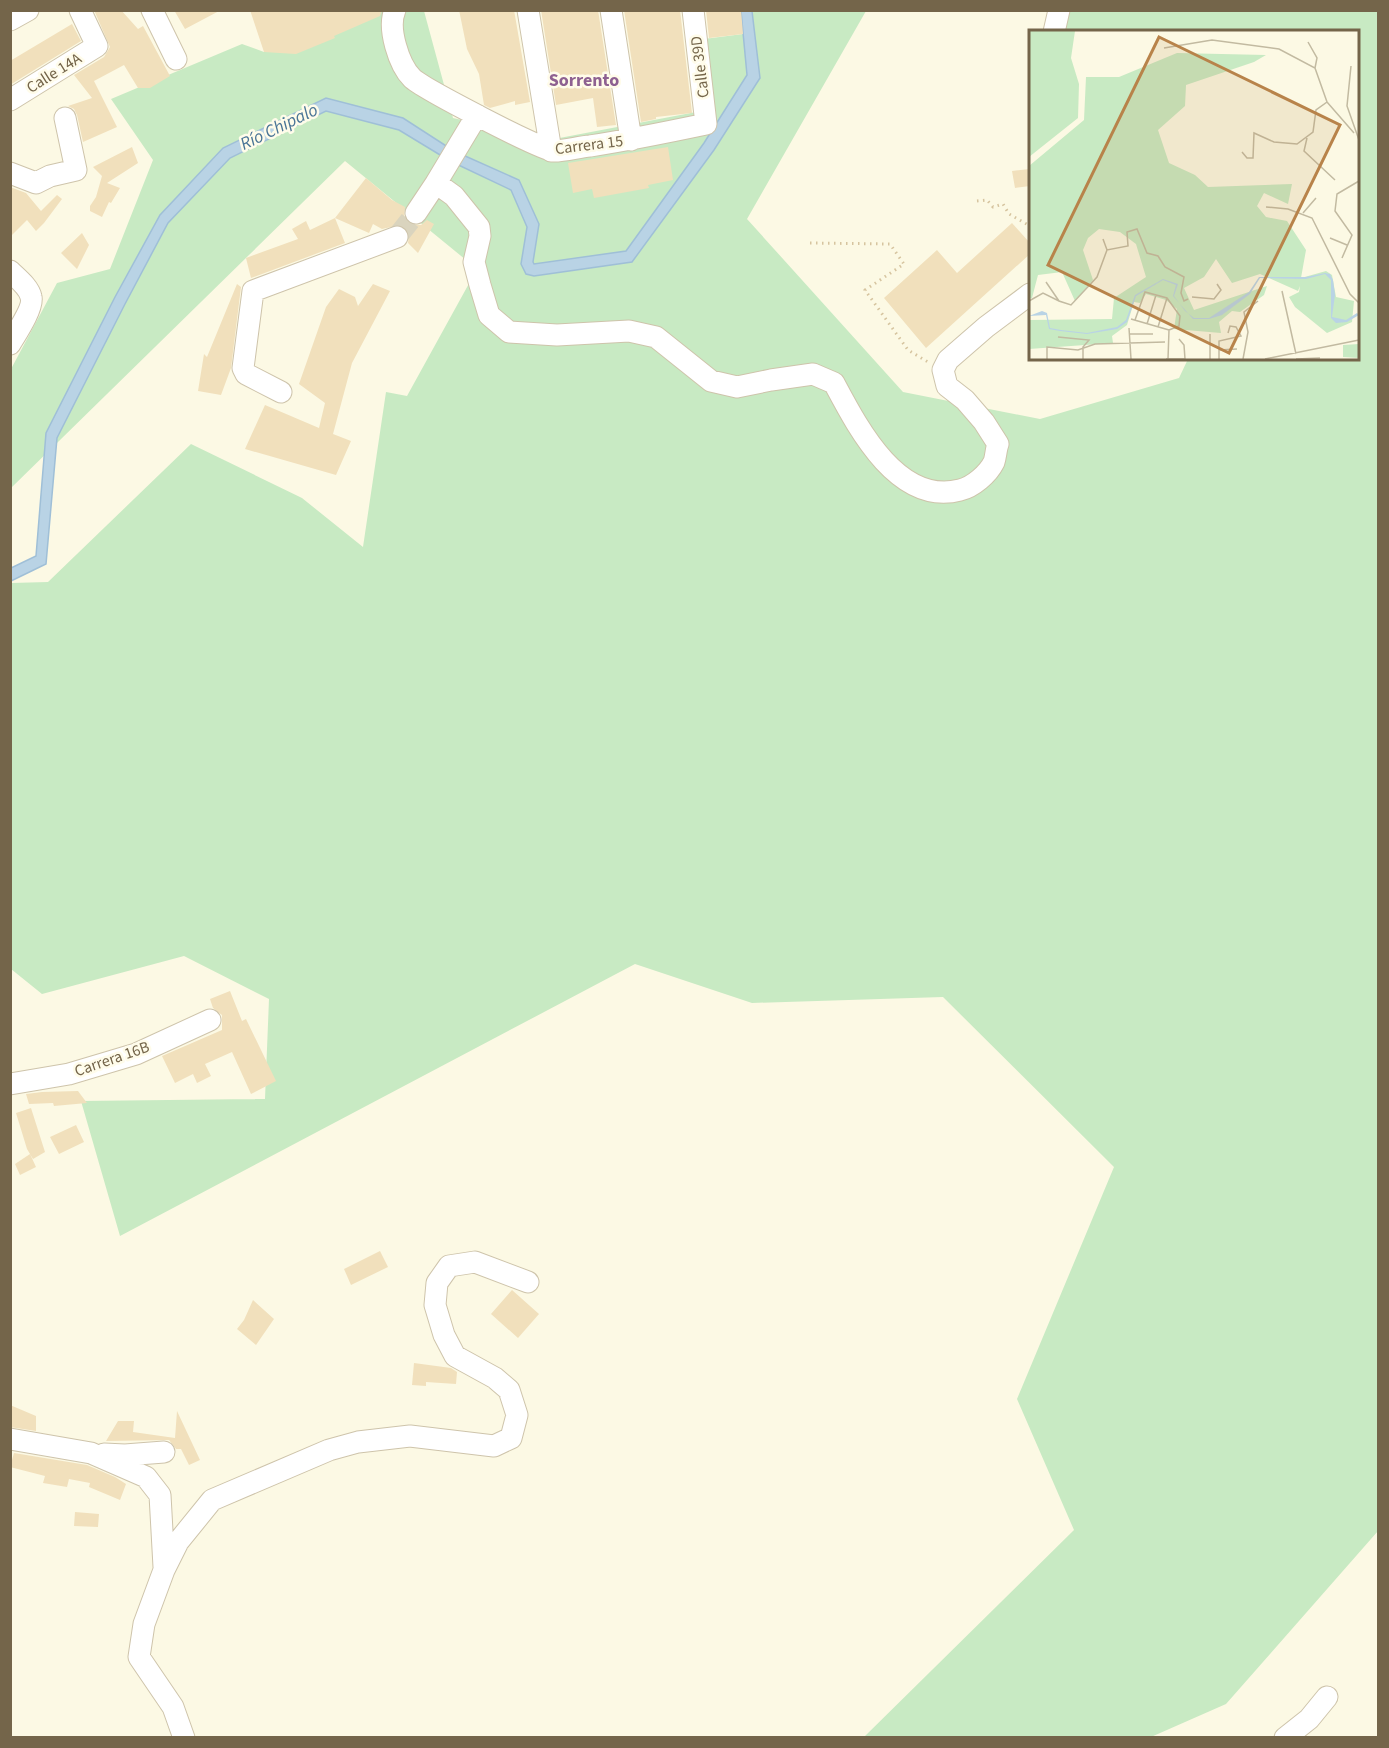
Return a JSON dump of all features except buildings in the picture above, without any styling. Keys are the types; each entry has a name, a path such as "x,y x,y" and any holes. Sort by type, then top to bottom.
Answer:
{"street":[{"path":"10,20 28,10"},
{"name":"Calle 14A","path":"10,100 97,46 80,10"},
{"path":"152,10 176,59"},
{"name":"Carrera 15","path":"395,10 393,36 400,61 413,79 511,134 551,151 631,140 706,124"},
{"path":"528,10 551,151"},
{"path":"611,10 631,140"},
{"name":"Calle 39D","path":"693,10 706,124"},
{"path":"1054,30 1059,10"},
{"path":"416,213 477,115"},
{"path":"10,172 36,183 50,176 76,170 64,118"},
{"path":"440,177 480,227 474,262 480,285 489,315 509,332 557,335 629,331 656,337 711,381 737,387 813,374 834,383 852,417 877,453 909,484 945,494 972,487 993,463 998,444 965,400 947,386 943,370 955,353 1029,295"},
{"path":"281,392 246,374 243,368 253,291 397,237"},
{"path":"10,344 31,307 32,297 17,278"},
{"name":"Carrera 16B","path":"10,1084 69,1074 136,1054 210,1020"},
{"path":"184,1737 173,1707 139,1657 144,1624 164,1570 178,1542 212,1500 329,1450 358,1442 410,1436 494,1446 511,1438 517,1415 509,1390 495,1378 455,1356 444,1335 435,1305 437,1283 449,1266 475,1262 528,1282"},
{"path":"10,1439 91,1453 125,1455 164,1452"},
{"path":"91,1453 146,1478 160,1495 164,1570"},
{"path":"1285,1737 1309,1719 1327,1697"}],"path":[{"path":"977,201 987,200 993,207 1003,204 1009,214 1029,225"},
{"path":"810,243 890,244 904,264 865,290 908,351 943,370"}],"green space":[{"path":"351,11 424,11 453,118 549,140 696,112 704,39 743,34 739,11 866,11 747,219 903,392 1040,419 1179,378 1188,360 1359,360 1359,30 1062,30 1068,11 1378,11 1378,1531 1226,1704 1151,1737 864,1737 1074,1530 1017,1399 1114,1167 943,997 752,1003 635,964 120,1236 81,1101 265,1099 269,999 184,956 42,994 11,969 11,583 48,582 191,444 302,498 363,547 386,392 407,396 477,269 345,161 11,488 11,369 57,283 110,269 153,160 111,99 242,44 264,52"}],"water":[{"name":"Río Chipalo","path":"741,11 752,11 760,78 714,150 632,262 534,276 526,274 521,264 527,227 511,190 450,161 399,130 326,111 230,158 168,223 125,304 57,438 46,564 11,581 11,568 36,556 46,433 115,297 160,215 223,148 326,98 403,118 454,151 519,180 539,224 534,264 626,251 704,143 747,75"}],"tunnel":[{"path":"397,237 416,213"}],"district":[{"name":"Sorrento","path":"584,80"}]}
